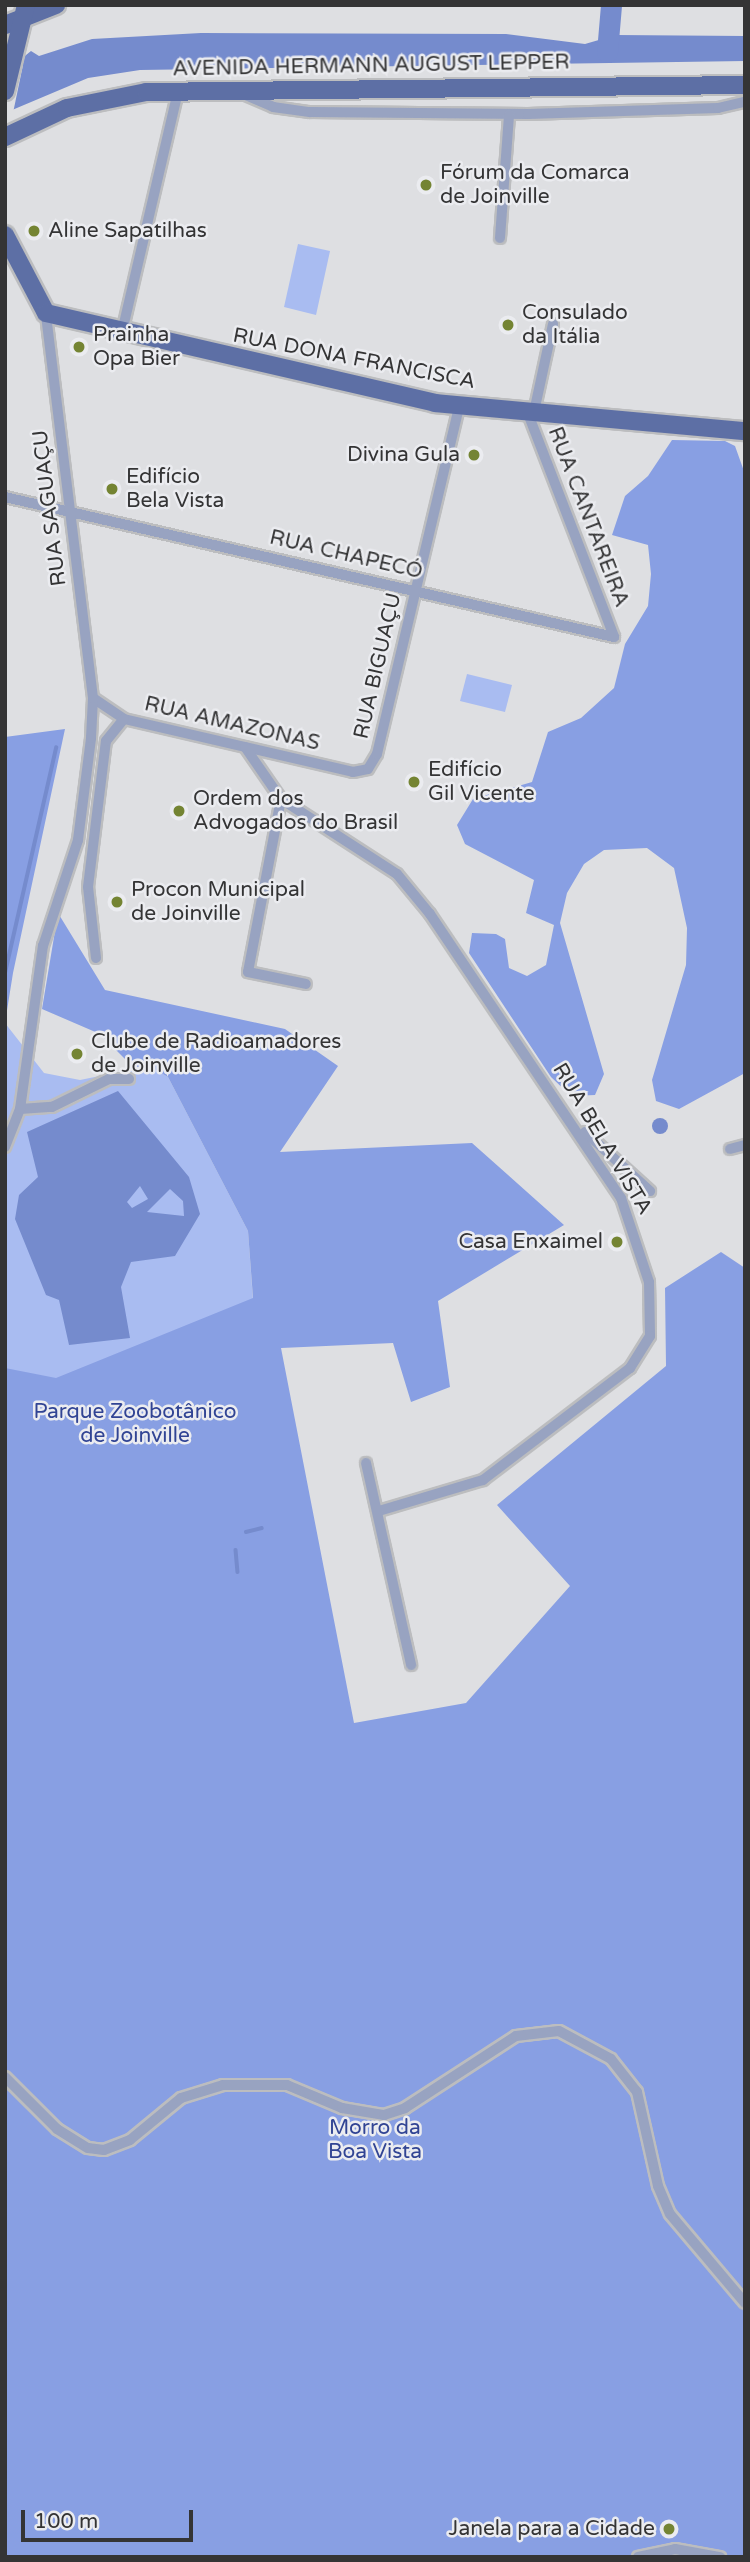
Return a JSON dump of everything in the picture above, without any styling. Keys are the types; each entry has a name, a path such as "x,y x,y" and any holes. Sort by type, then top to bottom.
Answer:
{"main road":[{"path":"5,25 25,10 56,5"},
{"path":"5,90 10,55 25,10"},
{"name":"AVENIDA HERMANN AUGUST LEPPER","path":"5,137 93,100 178,91 745,85"},
{"path":"5,235 46,313"},
{"name":"RUA DONA FRANCISCA","path":"46,313 459,406 745,432"}],"street":[{"path":"557,87 584,108"},
{"path":"235,90 289,110 509,114 584,108 718,108 745,102"},
{"path":"122,332 178,91"},
{"path":"500,238 509,114"},
{"name":"RUA SAGUAÇU","path":"5,1147 20,1110 43,946 79,835 90,752 93,698 46,313"},
{"path":"530,412 553,324"},
{"name":"RUA BIGUAÇU","path":"368,769 377,754 459,406"},
{"name":"RUA CANTAREIRA","path":"530,412 614,637"},
{"name":"RUA CHAPECÓ","path":"5,497 614,637"},
{"name":"RUA AMAZONAS","path":"93,698 124,719 353,772 368,769"},
{"path":"96,958 87,899 105,751 124,719"},
{"name":"RUA BELA VISTA","path":"245,747 281,799 407,883 575,1123 621,1198 643,1250 653,1311 643,1356 493,1474 457,1491 379,1511"},
{"path":"90,752 105,751"},
{"path":"281,799 248,972 306,984"},
{"path":"83,811 98,825"},
{"path":"79,835 98,825"},
{"path":"20,1110 52,1107 108,1079 129,1079"},
{"path":"575,1123 650,1191"},
{"path":"730,1149 745,1145"},
{"path":"366,1463 379,1511 411,1665"},
{"path":"5,2077 57,2129 88,2148 104,2150 130,2140 181,2098 223,2085 287,2085 342,2108 384,2115 405,2108 516,2036 559,2031 611,2059 638,2092 658,2186 670,2214 745,2303"},
{"path":"638,2557 676,2549 719,2557"}],"green space":[{"path":"298,244 330,251 316,315 284,307"},
{"path":"672,440 725,441 735,446 745,474 745,1073 679,1109 656,1101 652,1080 686,965 687,928 674,868 647,848 604,850 584,864 567,893 560,923 604,1074 595,1095 571,1096 551,1077 469,953 472,933 496,934 505,939 509,968 527,976 546,965 554,925 526,913 534,880 465,844 457,825 473,799 532,782 548,732 581,718 614,688 625,644 648,606 651,574 648,545 612,535 625,496 648,476"},
{"path":"467,674 512,685 505,712 460,701"},
{"path":"65,729 13,973 5,1023 5,737"},
{"name":"Morro da Boa Vista","path":"58,913 105,990 285,1029 338,1066 280,1152 472,1143 564,1225 438,1301 450,1387 411,1402 393,1343 281,1348 354,1723 466,1703 570,1586 497,1505 666,1366 665,1288 721,1252 745,1268 745,2557 5,2557 5,1368 56,1378 253,1298 248,1231 168,1077 149,1066 133,1067 100,1034 42,1009"},
{"name":"Parque Zoobotânico de Joinville","path":"5,1023 44,1073 80,1080 149,1066 168,1077 248,1231 271,1550 5,1402"}],"shaded area":[{"path":"201,33 506,34 585,44 616,35 745,36 745,61 140,70 88,78 5,113 5,72 31,51 39,56 92,39"},
{"path":"118,1091 189,1177 200,1214 175,1256 131,1262 121,1287 130,1338 69,1345 59,1300 46,1295 15,1219 19,1195 38,1177 27,1132","holes":["140,1186 148,1199 132,1208 127,1202","170,1189 183,1201 184,1216 147,1212"]},
{"path":"660,1118 666,1120 666,1132 660,1134 654,1132 652,1126 654,1120"}],"pier":[{"path":"13,63 23,65 13,113 5,116 5,68"}],"waterway":[{"path":"607,52 611,5"},
{"path":"5,973 56,748"},
{"path":"246,1532 262,1528"},
{"path":"236,1550 238,1572"}],"place":[{"name":"Fórum da Comarca de Joinville","path":"426,185"},
{"name":"Aline Sapatilhas","path":"34,231"},
{"name":"Consulado da Itália","path":"508,325"},
{"name":"Prainha Opa Bier","path":"79,347"},
{"name":"Divina Gula","path":"474,455"},
{"name":"Edifício Bela Vista","path":"112,489"},
{"name":"Edifício Gil Vicente","path":"414,782"},
{"name":"Ordem dos Advogados do Brasil","path":"179,811"},
{"name":"Procon Municipal de Joinville","path":"117,902"},
{"name":"Clube de Radioamadores de Joinville","path":"77,1054"},
{"name":"Casa Enxaimel","path":"617,1242"},
{"name":"Janela para a Cidade","path":"669,2529"}]}
